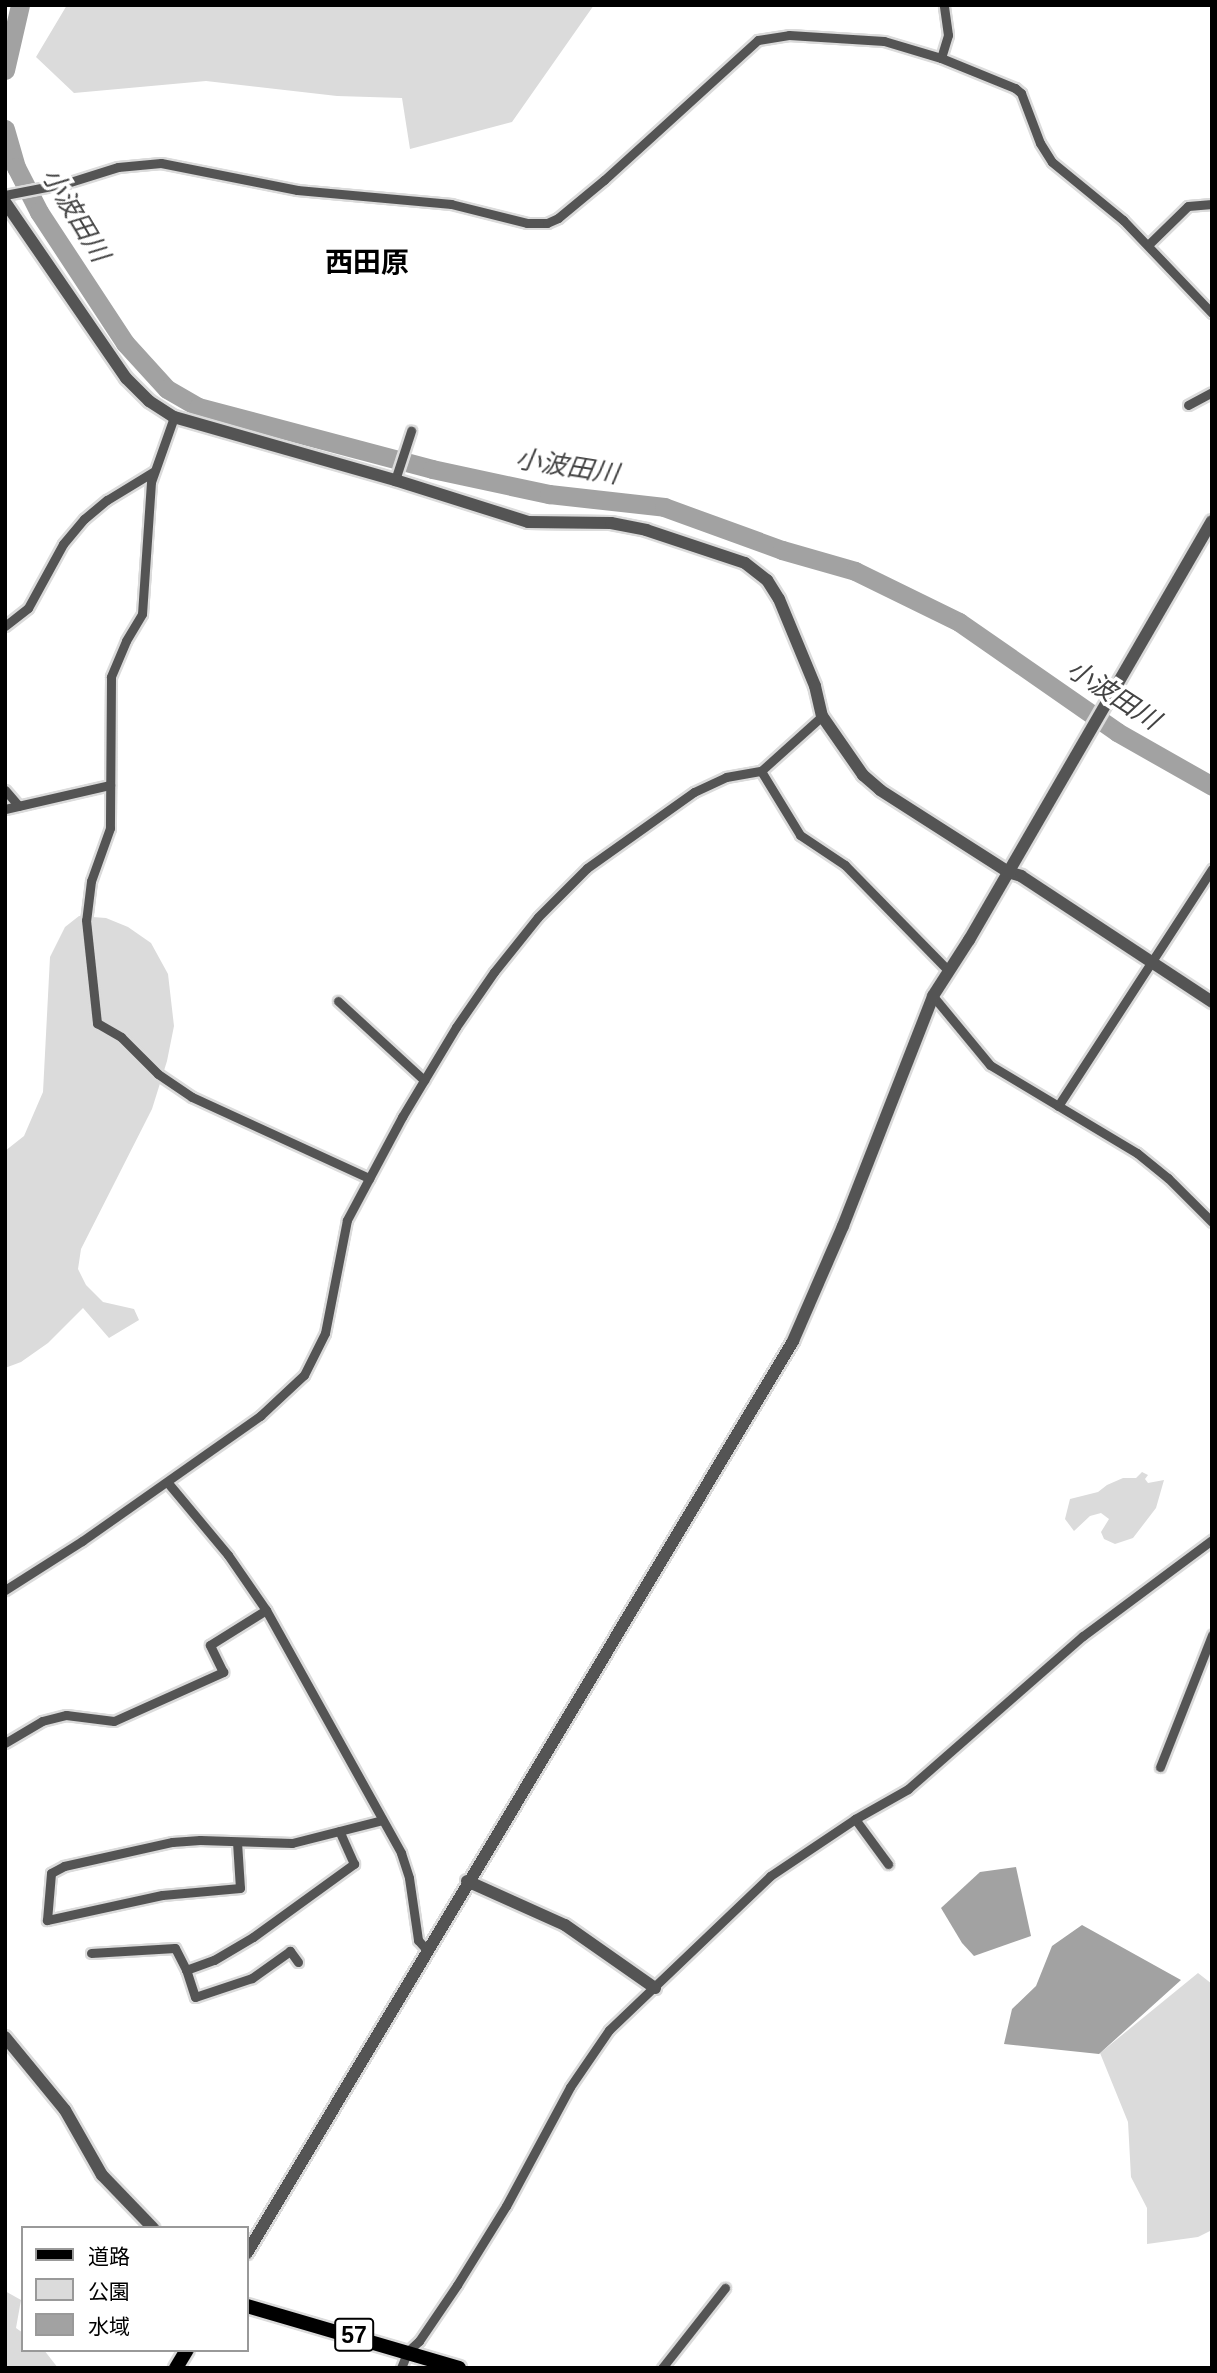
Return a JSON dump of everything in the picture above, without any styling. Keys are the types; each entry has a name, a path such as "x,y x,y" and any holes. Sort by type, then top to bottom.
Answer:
{"main road":[{"name":"57","path":"248,2306 459,2368"},
{"path":"176,2368 186,2352"}],"street":[{"path":"940,58 948,35 944,5"},
{"path":"1212,313 1149,244 1046,154 1021,93 1005,82 884,41 789,36 758,40 604,180 558,218 547,223 527,223 451,204 297,190 161,163 118,167 7,198 126,377 141,395 174,417 397,476 528,522 611,523 745,563 767,580 779,599 814,686 822,716 846,754 880,790 1008,872 1021,876 1212,1002"},
{"path":"1149,244 1188,205 1212,204"},
{"path":"1188,405 1212,392"},
{"path":"174,417 153,472 142,614 125,641 111,677 110,828 91,881 86,920 97,1023 121,1037 158,1074 192,1097 369,1178"},
{"path":"397,476 411,431"},
{"path":"5,626 28,608 63,544 84,519 107,500 153,472"},
{"path":"248,2251 467,1881 793,1341 843,1226 933,996 969,940 1212,521"},
{"path":"5,1590 168,1482 260,1416 310,1367 325,1333 342,1234 369,1178 424,1080 494,972 538,917 587,868 694,792 726,778 761,771 822,716"},
{"path":"761,771 800,835 845,864 948,970"},
{"path":"5,809 110,785"},
{"path":"5,790 19,806"},
{"path":"1058,1106 1212,869"},
{"path":"933,996 990,1065 1148,1161 1212,1222"},
{"path":"338,1002 424,1080"},
{"path":"168,1482 228,1555 265,1610 401,1853 409,1878 418,1940 426,1950"},
{"path":"401,2368 408,2351 419,2341 450,2296 506,2206 570,2087 598,2043 770,1876 855,1819 908,1789 1083,1636 1212,1540"},
{"path":"5,1743 43,1721 66,1715 114,1721 223,1672 210,1645 265,1610"},
{"path":"1160,1767 1212,1635"},
{"path":"855,1819 888,1864"},
{"path":"237,1842 240,1888 162,1895 47,1920 51,1873 64,1866 172,1842 237,1842 292,1843 382,1820"},
{"path":"186,1970 214,1960 253,1937 354,1864 339,1831"},
{"path":"467,1881 565,1925 654,1988"},
{"path":"91,1953 175,1948 195,1997 252,1978 290,1951 298,1962"},
{"path":"5,2037 65,2110 102,2175 151,2226"},
{"path":"662,2368 724,2287"}],"green space":[{"path":"67,5 594,5 512,122 410,149 402,98 337,96 206,81 74,93 36,57"},
{"path":"79,916 106,918 128,927 151,943 168,974 174,1026 167,1061 152,1109 81,1249 78,1269 86,1285 103,1302 134,1309 139,1320 109,1338 83,1308 48,1343 21,1362 5,1368 5,1151 24,1136 43,1092 50,957 65,927"},
{"path":"1142,1472 1148,1475 1145,1479 1148,1483 1164,1480 1156,1508 1133,1538 1115,1544 1104,1539 1101,1532 1109,1519 1101,1513 1090,1516 1074,1531 1065,1519 1070,1499 1098,1492 1123,1478 1136,1478"},
{"path":"1198,1973 1212,1984 1212,2230 1198,2237 1147,2244 1147,2208 1131,2177 1128,2122 1100,2053"},
{"path":"5,2291 21,2300 16,2328 21,2332 21,2352 46,2352 58,2368 5,2368"}],"water":[{"path":"1016,1867 1031,1936 974,1956 962,1943 941,1908 980,1872"},
{"path":"1082,1925 1181,1980 1099,2054 1004,2044 1012,2009 1036,1986 1052,1946"}],"waterway":[{"name":"小波田川","path":"5,70 20,5"},
{"name":"小波田川","path":"5,129 16,167 39,212 125,343 167,389 198,407 432,469 549,494 664,507 782,550 855,571 959,622 1117,732 1212,786"}],"district":[{"name":"西田原","path":"367,263"}]}
